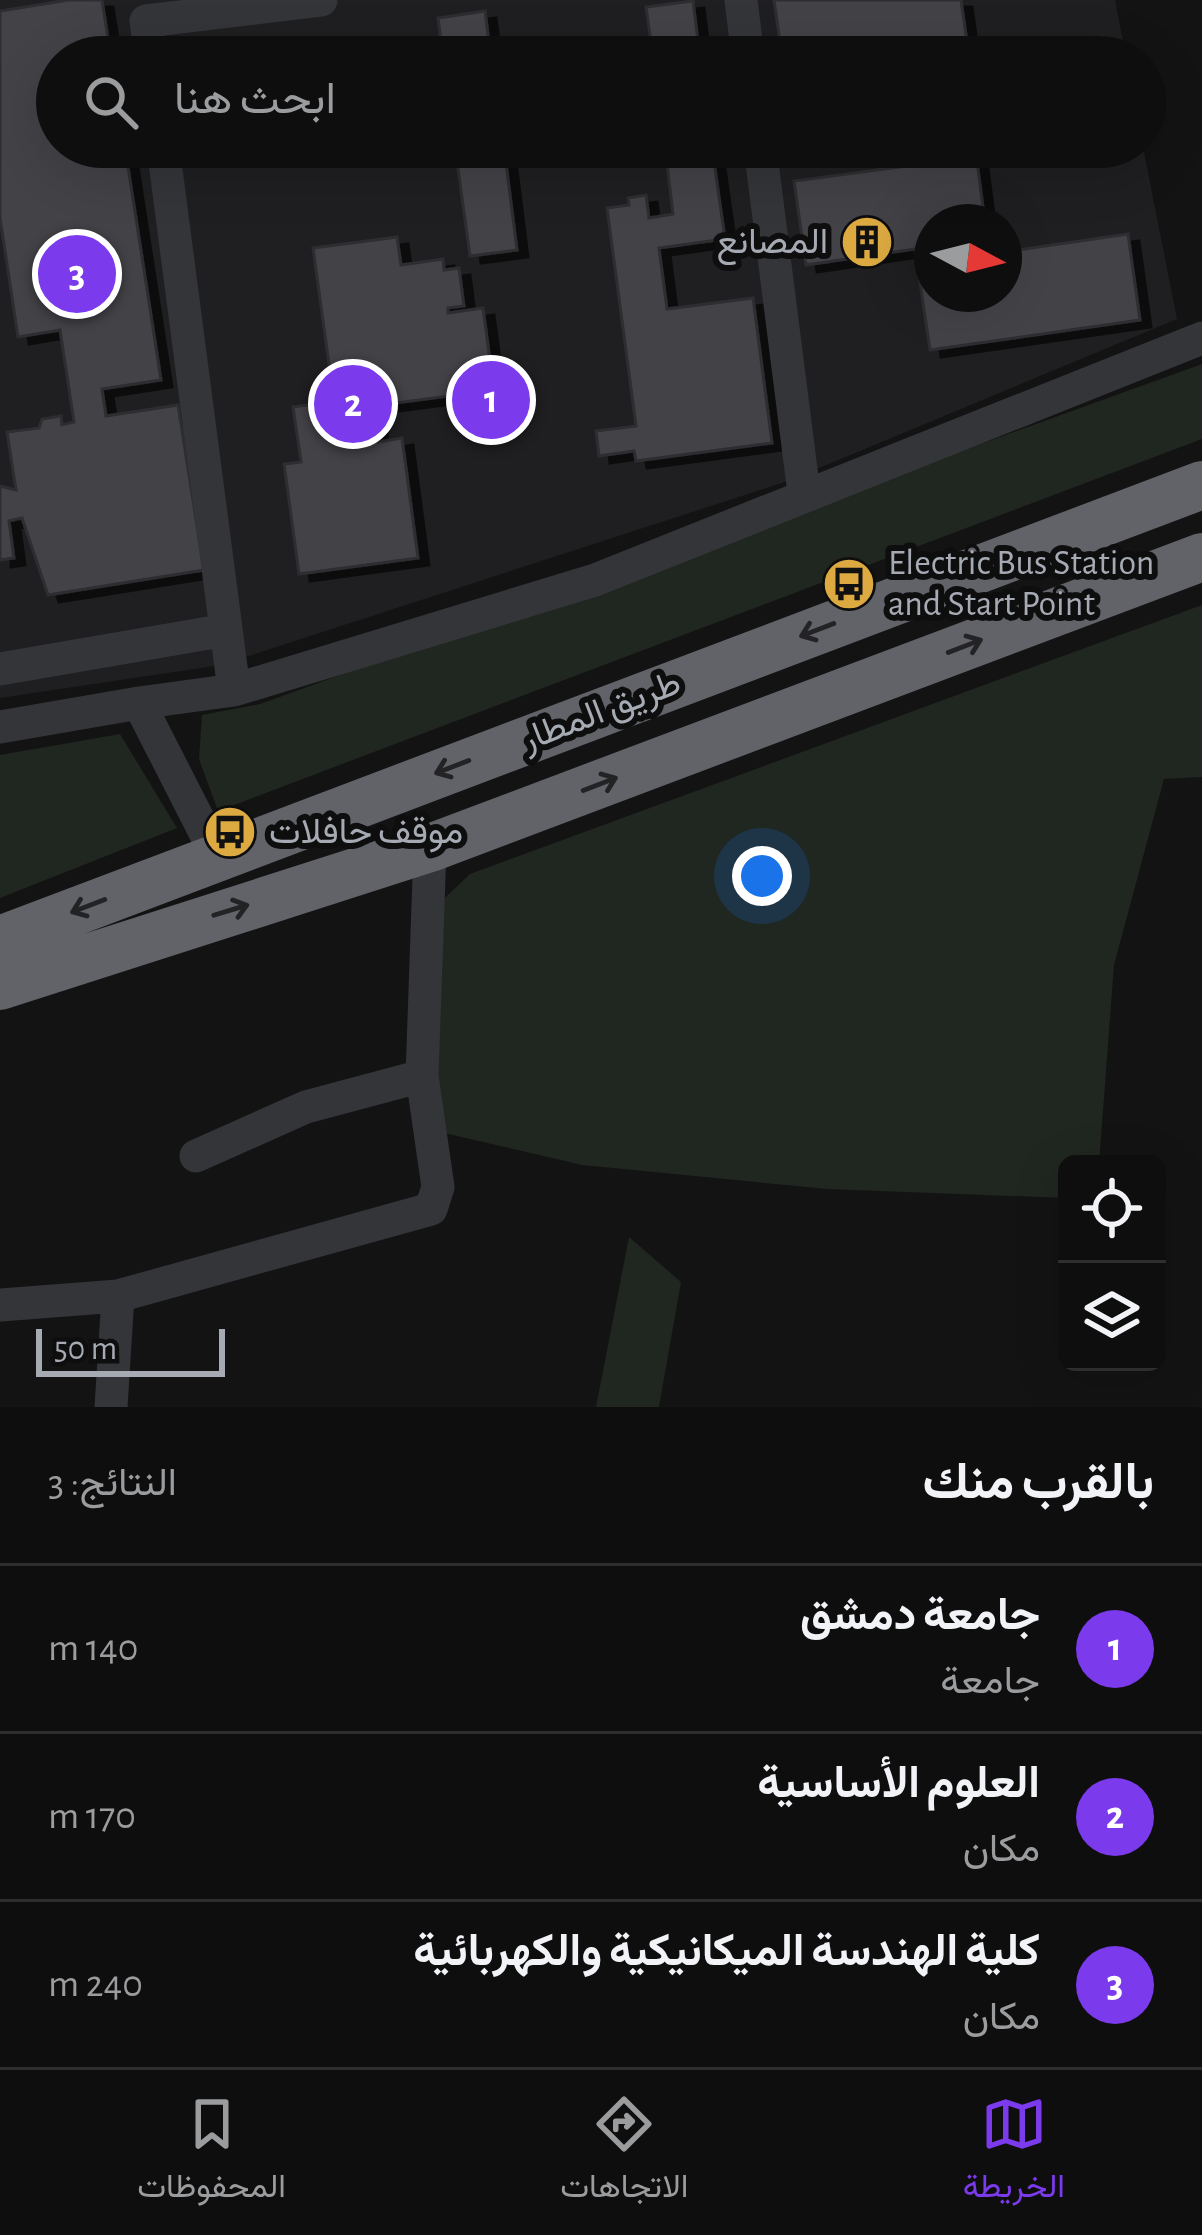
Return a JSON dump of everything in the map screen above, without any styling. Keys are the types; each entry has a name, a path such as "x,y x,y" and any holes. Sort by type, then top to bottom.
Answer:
{"highway":[{"name":"طريق المطار","path":"0,940 1202,485"},
{"name":"طريق المطار","path":"0,986 430,848 1202,557"},
{"path":"0,1001 53,966"}],"street":[{"path":"148,36 146,21 321,0"},
{"path":"741,0 745,36"},
{"path":"166,168 234,690"},
{"path":"763,168 804,493"},
{"path":"0,727 234,690 595,580 1202,338"},
{"path":"0,669 226,630"},
{"path":"139,704 217,856"},
{"path":"0,1305 118,1296 431,1209 438,1186 422,1076 430,848"},
{"path":"196,1156 306,1107 422,1076"},
{"path":"111,1407 118,1296"}],"shaded area":[{"path":"0,0 1115,0 1122,36 36,36 36,168 1147,168 1177,319 788,481 221,665 0,698"},
{"path":"1202,364 1202,439 218,811 199,759 202,715 260,704"},
{"path":"1202,605 1202,777 1164,779 1114,965 1100,1155 1058,1155 1058,1198 827,1189 582,1165 431,1130 435,907 470,874"},
{"path":"120,734 177,828 0,898 0,755"},
{"path":"629,1237 681,1282 659,1407 596,1407"}],"building":[{"path":"68,0 102,0 108,36 36,36 36,168 128,168 161,380 102,389 106,416 178,405 204,570 48,595 22,518 9,521 14,558 0,560 0,486 16,490 7,432 39,428 42,419 61,416 62,425 74,422 60,330 18,337 0,218 0,11"},
{"path":"774,0 961,0 966,36 779,36"},
{"path":"693,1 697,36 650,36 646,7"},
{"path":"485,11 488,36 440,36 438,18"},
{"path":"458,168 507,168 517,250 470,256"},
{"path":"668,168 715,168 725,239 659,248 667,309 753,298 772,443 636,461 634,451 599,456 596,431 636,426 607,208 629,205 628,198 646,195 649,218 673,214"},
{"name":"المصانع","path":"892,168 978,168 983,204 914,204 914,249 806,265 794,181"},
{"name":"المصانع","path":"1128,234 1140,320 930,350 924,312 1022,312 1022,249"},
{"path":"397,237 401,265 443,259 444,270 459,268 464,306 448,308 448,313 483,308 494,390 373,406 378,442 402,438 418,558 299,574 284,464 301,462 293,407 334,401 313,248"}],"place":[{"name":"المصانع","path":"867,242"},
{"name":"كلية الهندسة الميكانيكية والكهربائية","path":"77,274"},
{"name":"جامعة دمشق","path":"491,400"},
{"name":"العلوم الأساسية","path":"353,404"},
{"name":"Electric Bus Station and Start Point","path":"849,584"},
{"name":"موقف حافلات","path":"230,832"}]}
